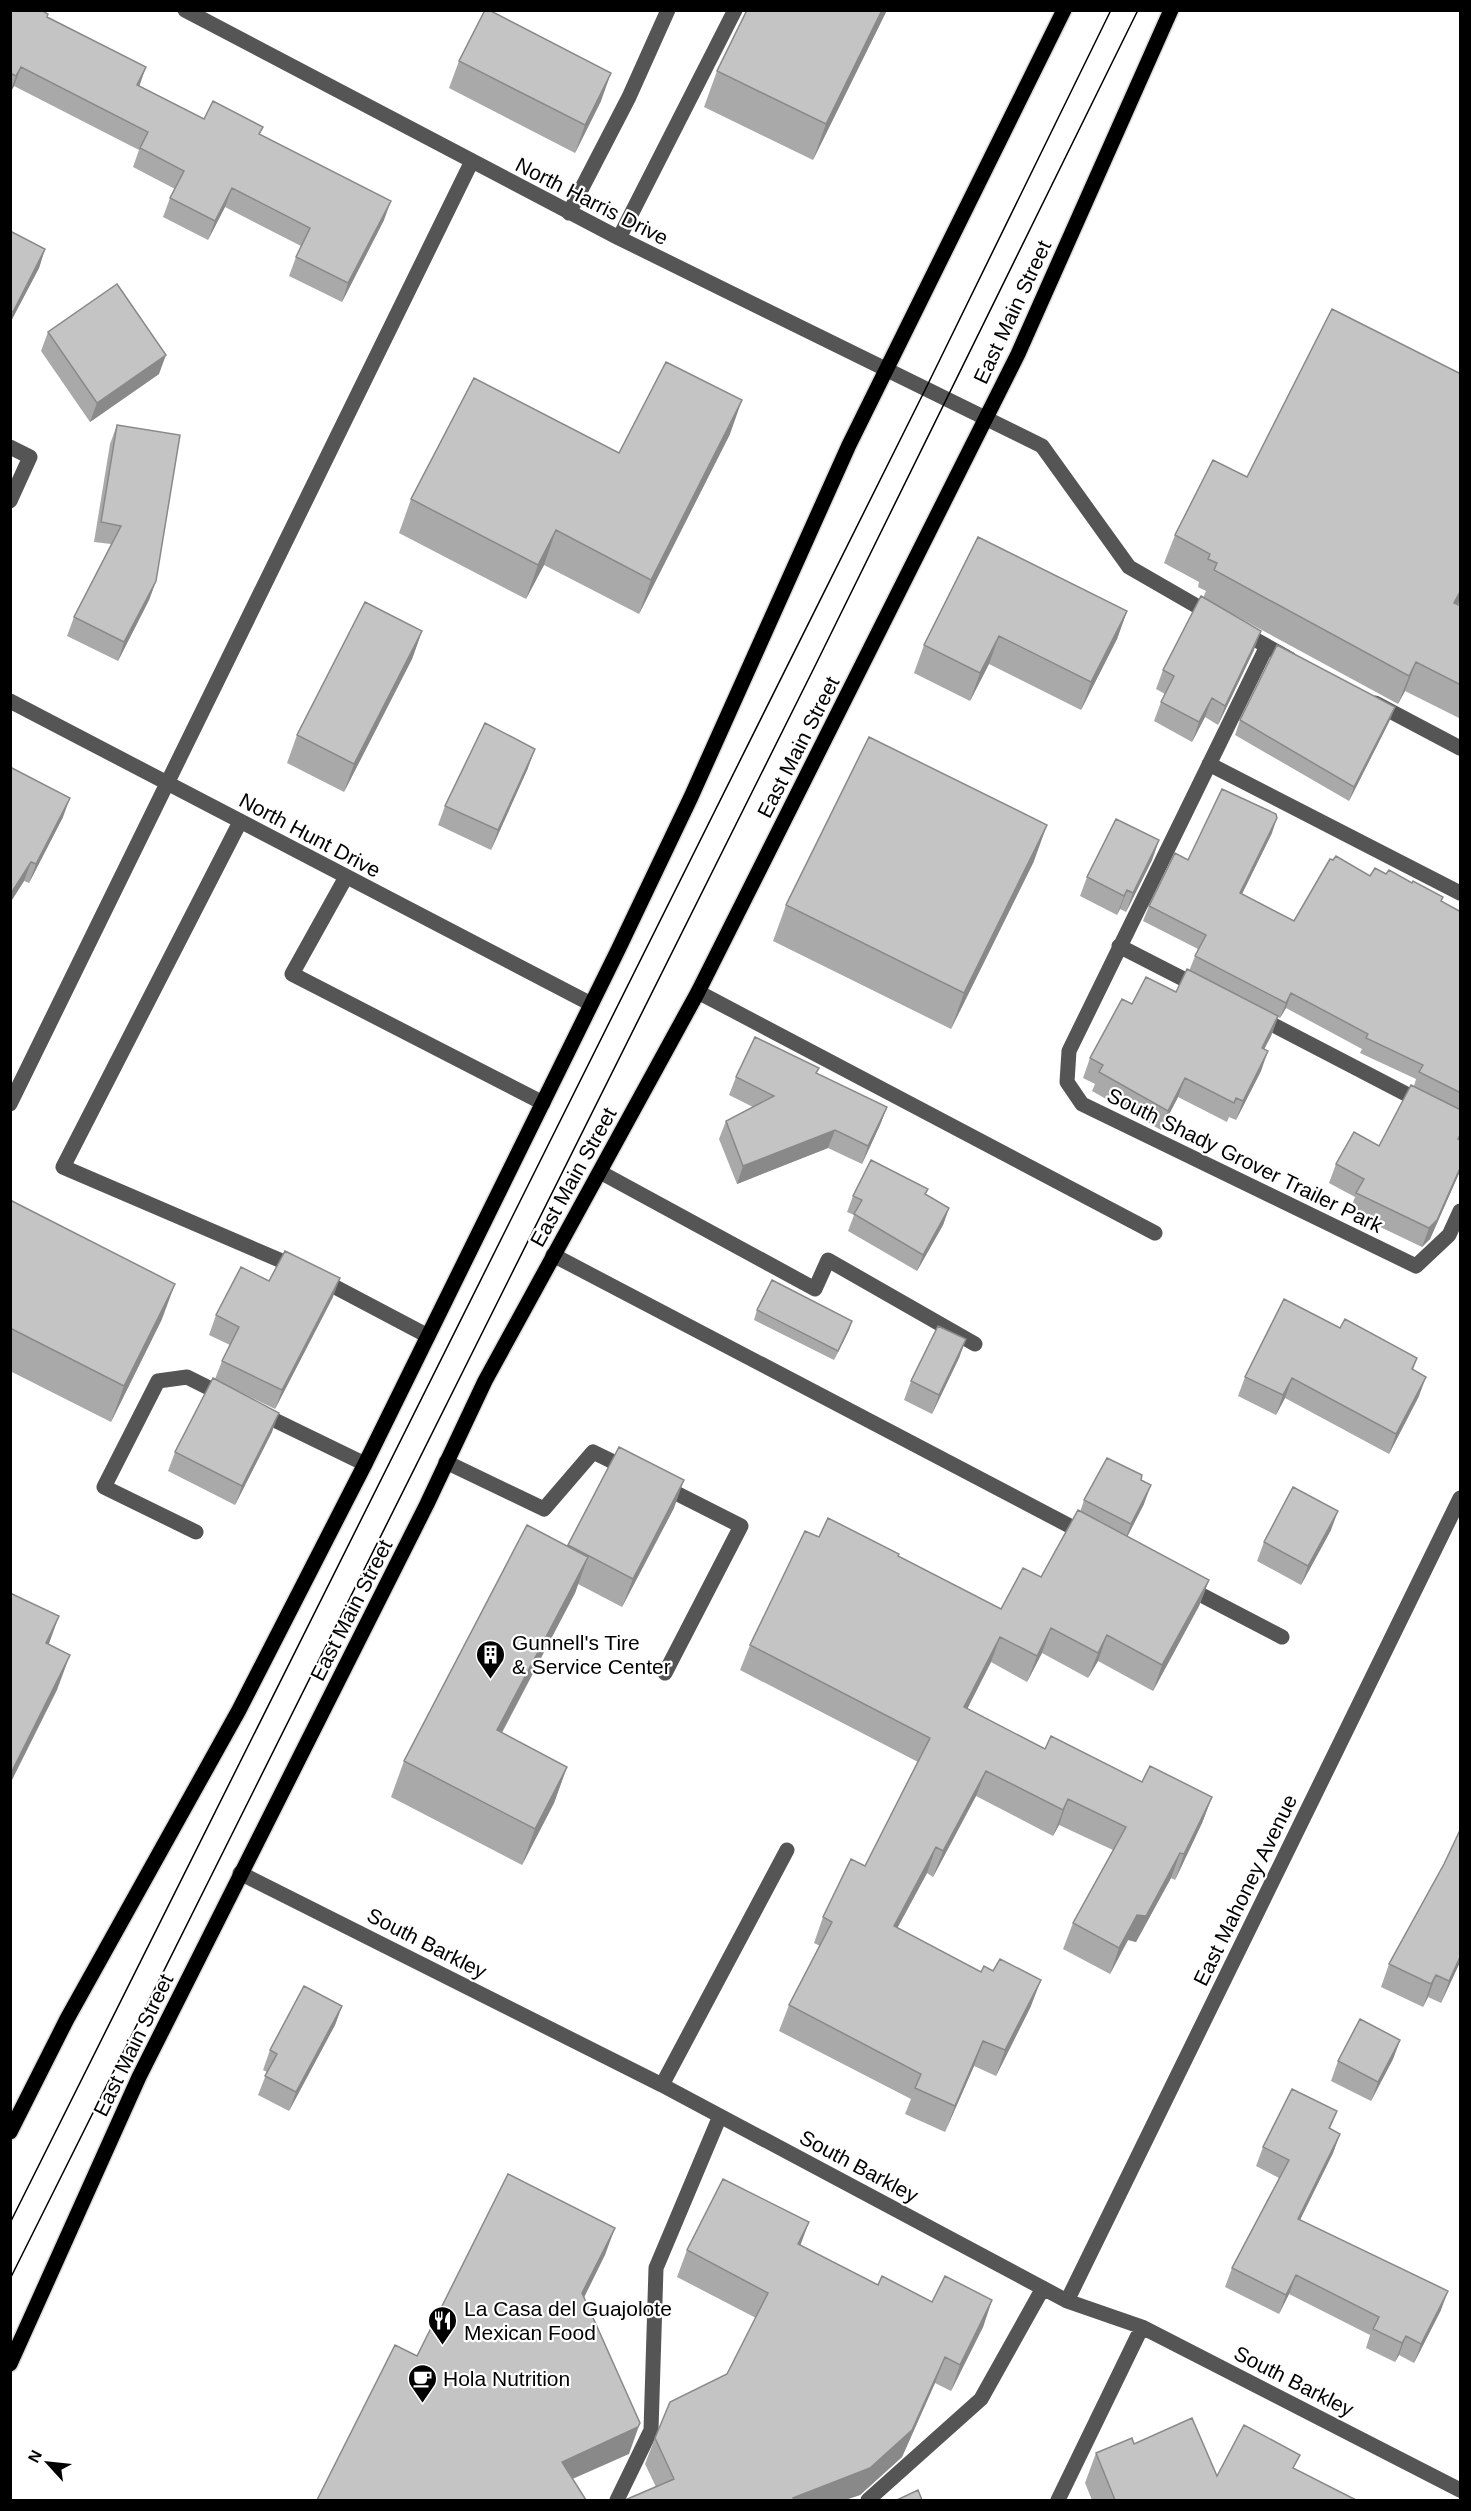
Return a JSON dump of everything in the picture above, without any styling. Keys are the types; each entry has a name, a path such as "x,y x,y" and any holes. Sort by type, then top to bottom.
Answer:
{"main road":[{"path":"10,2132 67,2019 239,1710 365,1464 691,797 849,445 1064,10"},
{"name":"East Main Street","path":"10,2364 134,2087 485,1381 698,992 1018,354 1171,10"}],"street":[{"name":"North Harris Drive","path":"185,10 569,213 986,418"},
{"path":"569,213 629,97 668,10"},
{"path":"619,238 735,10"},
{"path":"10,1104 471,163"},
{"path":"986,418 1042,446 1129,567 1307,668"},
{"path":"10,447 30,457 10,501"},
{"name":"South Shady Grover Trailer Park","path":"1267,646 1069,1051 1068,1082 1082,1104 1416,1266 1449,1235 1461,1211"},
{"path":"1358,694 1461,748"},
{"name":"North Hunt Drive","path":"10,701 591,1004"},
{"path":"1209,764 1461,893"},
{"path":"240,822 63,1167 305,1271 428,1336"},
{"path":"346,877 292,974 543,1103"},
{"path":"1119,946 1208,992"},
{"path":"698,992 1155,1233"},
{"path":"1239,1008 1461,1122"},
{"path":"600,1172 815,1289 828,1260 975,1344"},
{"path":"554,1255 1102,1543"},
{"path":"196,1532 104,1487 158,1381 187,1377 365,1464"},
{"path":"446,1462 543,1509 592,1452 741,1526 665,1673"},
{"name":"East Mahoney Avenue","path":"1067,2301 1461,1498"},
{"path":"1176,1582 1282,1637"},
{"path":"662,2085 787,1850"},
{"name":"South Barkley","path":"240,1873 662,2085 1067,2301 1142,2327 1461,2490"},
{"path":"617,2500 651,2430 656,2268 720,2116"},
{"path":"868,2500 981,2399 1043,2288"},
{"path":"1058,2500 1142,2327"}],"building":[{"path":"10,10 41,10 48,14 47,17 146,67 137,85 204,119 213,101 263,127 259,134 391,201 348,283 296,257 310,228 232,188 215,221 170,198 184,171 140,148 148,132 21,67 16,76 10,73"},
{"path":"485,10 611,73 585,125 459,61"},
{"path":"747,10 882,10 826,124 717,71"},
{"path":"10,231 45,249 13,312 10,310"},
{"path":"117,284 166,355 97,403 48,332"},
{"path":"1332,309 1461,374 1461,590 1454,603 1461,606 1461,685 1416,662 1409,676 1214,570 1217,563 1208,559 1210,554 1175,535 1213,460 1247,477"},
{"path":"666,362 742,400 651,580 556,530 538,565 411,499 474,378 619,453"},
{"path":"117,425 180,435 156,581 124,642 74,617 121,526 101,522"},
{"path":"978,537 1127,611 1091,682 999,636 980,673 924,645"},
{"path":"1201,596 1261,631 1225,706 1212,698 1199,722 1161,702 1174,676 1163,670"},
{"path":"365,602 422,631 354,764 297,735"},
{"path":"1277,645 1395,707 1354,787 1240,720"},
{"path":"485,723 535,749 498,830 445,806"},
{"path":"869,737 1047,825 964,993 786,905"},
{"path":"10,767 70,798 36,864 31,862 10,895"},
{"path":"1222,789 1276,814 1277,818 1240,893 1294,921 1330,859 1333,860 1336,856 1370,876 1375,868 1386,874 1389,870 1443,897 1441,901 1461,912 1461,1093 1419,1072 1423,1065 1366,1038 1368,1034 1291,993 1286,1003 1195,956 1206,935 1149,906 1175,853 1188,860"},
{"path":"1116,819 1159,840 1133,893 1127,890 1124,896 1087,877"},
{"path":"1187,969 1278,1016 1262,1048 1268,1051 1243,1101 1236,1098 1234,1103 1185,1078 1168,1111 1099,1072 1103,1065 1090,1058 1122,999 1132,1004 1146,977 1176,992"},
{"path":"755,1037 819,1068 816,1073 887,1107 868,1146 835,1130 743,1166 726,1121 774,1096 736,1077"},
{"path":"1411,1085 1461,1110 1461,1133 1458,1139 1461,1140 1461,1166 1437,1220 1429,1228 1356,1193 1364,1179 1336,1164 1354,1132 1379,1146"},
{"path":"871,1160 928,1189 925,1194 949,1208 923,1255 854,1214 862,1200 853,1196"},
{"path":"10,1200 175,1284 124,1386 10,1328"},
{"path":"285,1251 340,1278 282,1390 222,1361 239,1327 216,1315 241,1267 269,1281"},
{"path":"772,1280 852,1321 838,1351 757,1310"},
{"path":"1284,1299 1340,1328 1345,1319 1417,1358 1412,1369 1426,1377 1396,1434 1292,1378 1283,1395 1245,1377"},
{"path":"938,1326 966,1339 939,1395 911,1381"},
{"path":"213,1378 279,1413 242,1486 175,1452"},
{"path":"619,1447 684,1480 633,1579 568,1545"},
{"path":"1107,1458 1142,1475 1141,1480 1151,1485 1131,1524 1084,1500"},
{"path":"1293,1487 1338,1511 1308,1566 1264,1542"},
{"path":"1078,1510 1209,1580 1162,1665 1107,1635 1098,1653 1051,1628 1037,1656 1000,1637 964,1707 1045,1749 1051,1736 1142,1782 1150,1766 1212,1797 1184,1854 1180,1853 1146,1916 1137,1915 1119,1948 1073,1923 1126,1827 1068,1799 1063,1810 986,1771 943,1851 936,1847 894,1926 981,1972 984,1966 993,1971 1000,1959 1041,1980 1005,2050 983,2041 955,2106 915,2088 921,2074 789,2005 832,1922 823,1917 851,1859 865,1866 930,1738 750,1645 805,1531 819,1537 828,1518 1001,1609 1023,1568 1041,1577"},
{"name":"Gunnell's Tire & Service Center","path":"527,1525 588,1557 497,1730 567,1767 535,1829 404,1761"},
{"path":"10,1593 59,1616 46,1643 70,1655 10,1775"},
{"path":"1461,1828 1461,1955 1449,1981 1436,1975 1431,1984 1389,1964 1444,1864"},
{"path":"304,1986 342,2006 296,2092 265,2076 277,2054 270,2050"},
{"path":"1360,2019 1400,2040 1378,2082 1338,2061"},
{"path":"1292,2089 1337,2111 1329,2128 1340,2134 1298,2219 1448,2291 1421,2344 1406,2336 1402,2343 1373,2329 1379,2317 1296,2275 1286,2295 1232,2268 1289,2160 1263,2147"},
{"path":"508,2174 615,2228 582,2293 640,2423 638,2427 562,2462 586,2500 317,2500 395,2345 417,2356"},
{"path":"723,2179 809,2222 798,2244 878,2285 882,2276 932,2302 945,2276 992,2300 960,2365 945,2357 912,2430 870,2468 793,2498 794,2500 625,2500 674,2479 655,2438 670,2402 727,2374 768,2293 687,2250"},
{"path":"1192,2418 1217,2476 1244,2425 1300,2455 1293,2468 1356,2500 1115,2500 1096,2453 1132,2438 1134,2444"},
{"path":"918,2490 922,2500 897,2500"}],"tram line":[{"path":"10,2223 925,390 1111,10"},
{"path":"10,2279 815,666 1138,10"}],"place":[{"name":"Gunnell's Tire & Service Center","path":"491,1680"},
{"name":"La Casa del Guajolote Mexican Food","path":"443,2346"},
{"name":"Hola Nutrition","path":"422,2404"}]}
